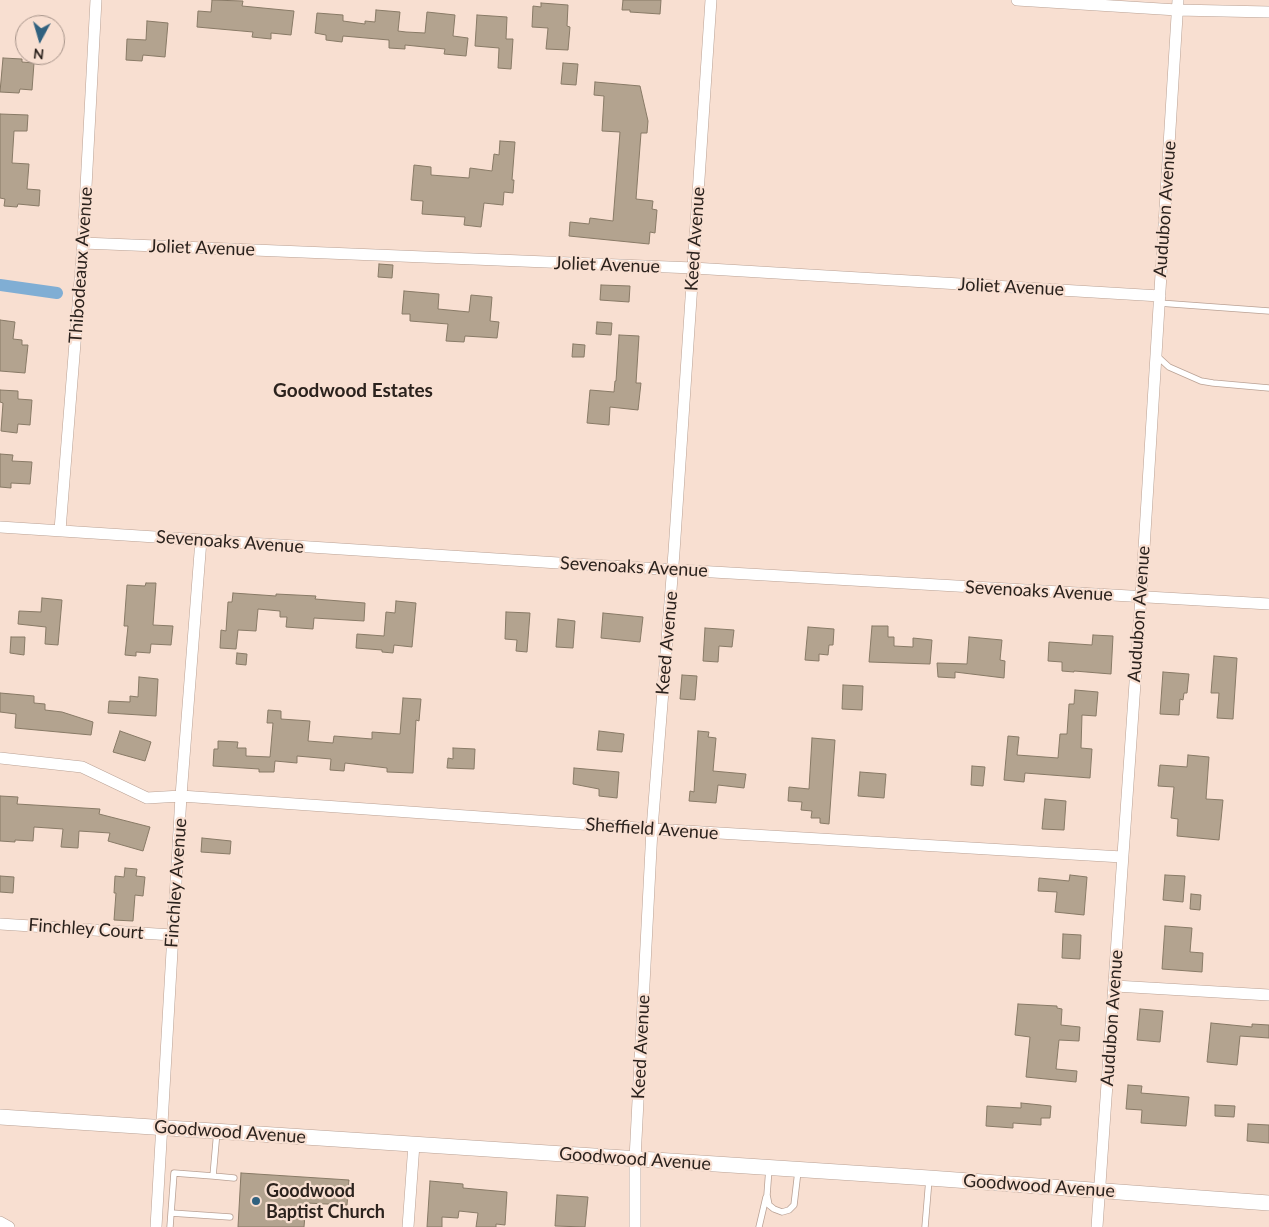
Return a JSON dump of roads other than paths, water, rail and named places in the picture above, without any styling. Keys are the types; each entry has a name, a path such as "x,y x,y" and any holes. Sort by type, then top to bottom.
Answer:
{"street":[{"name":"Thibodeaux Avenue","path":"60,530 83,243 96,0"},
{"name":"Keed Avenue","path":"635,1227 634,1159 652,829 673,569 711,0"},
{"path":"1016,0 1178,5 1269,12"},
{"name":"Audubon Avenue","path":"1097,1227 1141,597 1178,5"},
{"name":"Joliet Avenue","path":"83,243 693,268 1159,300"},
{"name":"Sevenoaks Avenue","path":"0,527 1269,604"},
{"name":"Finchley Avenue","path":"156,1227 181,796 201,540"},
{"name":"Sheffield Avenue","path":"0,758 82,767 147,798 181,796 652,829 1122,857"},
{"name":"Finchley Court","path":"0,924 172,935"},
{"path":"1115,986 1269,995"},
{"name":"Goodwood Avenue","path":"0,1116 798,1169 1269,1203"},
{"path":"408,1227 414,1144"},
{"path":"0,1222 9,1227"}],"lane":[{"path":"1159,300 1269,311"},
{"path":"1156,354 1169,367 1201,381 1269,388"},
{"path":"213,1176 216,1131"},
{"path":"759,1227 767,1195 769,1168"},
{"path":"767,1195 769,1205 774,1209 782,1212 789,1210 794,1205 798,1169"},
{"path":"170,1227 174,1173 234,1178"},
{"path":"925,1227 929,1178"},
{"path":"171,1213 230,1218"}],"waterway":[{"path":"0,285 57,293"}],"place":[{"name":"Goodwood Baptist Church","path":"256,1201"}],"district":[{"name":"Goodwood Estates","path":"353,391"}]}
